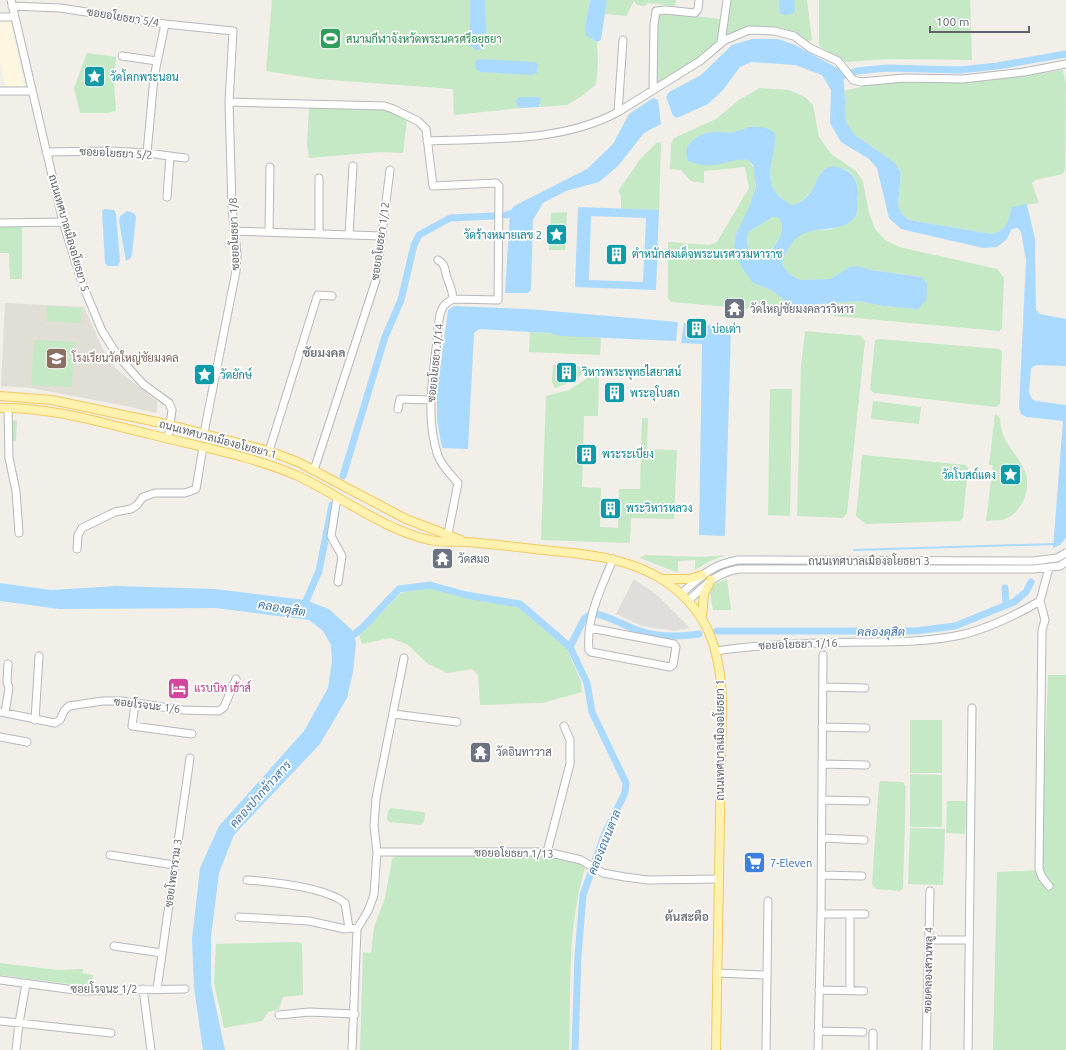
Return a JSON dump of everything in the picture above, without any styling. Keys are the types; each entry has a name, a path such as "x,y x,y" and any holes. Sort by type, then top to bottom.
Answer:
{"main road":[{"name":"ถนนเทศบาลเมืองอโยธยา 1","path":"0,396 52,400 171,425 269,451 314,470 406,519 448,538 466,542 613,559 641,568 661,579 681,594 702,617 716,651 720,674 722,703 716,1050"},
{"name":"ถนนเทศบาลเมืองอโยธยา 1","path":"4,408 50,411 203,447 267,464 299,477 409,534 430,540 448,538"},
{"path":"661,579 689,579 702,574"},
{"path":"702,617 704,594 711,580"}],"street":[{"path":"653,89 654,25 656,11 666,10 695,13 698,9 699,0"},
{"path":"721,44 727,0"},
{"name":"ถนนเทศบาลเมืองอโยธยา 5","path":"12,3 63,222 82,283 110,345 143,384 169,403 172,410 168,439"},
{"name":"ซอยอโยธยา 5/4","path":"12,3 60,8 165,24 233,31"},
{"path":"0,17 15,17"},
{"path":"147,153 156,61 165,24"},
{"path":"427,141 520,137 562,132 600,122 700,61 736,34 749,30 774,31 794,36 810,48 838,61 853,80 861,82 904,78 962,79 1024,72 1066,64"},
{"name":"ซอยอโยธยา 1/8","path":"204,433 235,278 237,254 234,231 229,102 233,31"},
{"path":"618,112 623,40"},
{"path":"122,56 156,61"},
{"path":"0,91 32,91"},
{"path":"229,102 385,106 424,125 426,129 433,186 496,183 499,186 498,300 453,299 452,287 448,282 444,266 438,260"},
{"name":"ซอยอโยธยา 5/2","path":"46,152 97,150 147,153 185,158"},
{"path":"167,197 170,157"},
{"path":"349,235 353,166"},
{"path":"269,232 270,167"},
{"name":"ซอยอโยธยา 1/12","path":"314,470 376,280 390,170"},
{"path":"319,178 319,234"},
{"path":"0,223 63,222"},
{"path":"234,231 382,236"},
{"path":"269,451 317,297 318,295 332,296"},
{"name":"ซอยอโยธยา 1/14","path":"448,538 458,483 446,469 439,456 431,421 430,400 442,310 448,302 453,299"},
{"path":"398,409 400,399 430,400"},
{"path":"4,408 9,458 16,491 19,533"},
{"path":"77,549 78,534 82,528 115,512 132,509 137,506 143,497 155,493 185,493 196,489 203,447"},
{"path":"337,498 331,536 342,556 338,582"},
{"name":"ถนนเทศบาลเมืองอโยธยา 3","path":"681,594 702,574 723,563 738,560 1033,561 1057,558 1066,553"},
{"path":"590,628 674,644 676,647 673,665 670,667 591,652 589,648 590,628 592,609 613,559"},
{"name":"ถนนเทศบาลเมืองอโยธยา 3","path":"688,601 711,580 727,571 739,569 1049,568 1066,562"},
{"path":"1049,568 1040,601 1045,620 1042,630 1039,869 1042,877 1049,886"},
{"name":"ซอยอโยธยา 1/16","path":"716,651 765,645 937,639 964,634 992,626 1018,614 1040,601"},
{"path":"818,1050 822,838 823,655"},
{"path":"35,720 39,656"},
{"path":"352,1050 357,929 368,911 374,895 377,852 374,826 376,798 404,658"},
{"path":"2,712 8,688 6,682 8,664"},
{"name":"ซอยโรจนะ 1/6","path":"2,712 55,723 60,720 64,711 69,706 104,701 121,701 183,710 219,711 224,707 236,680"},
{"path":"823,687 865,688"},
{"path":"135,704 132,726 192,734"},
{"path":"968,1050 972,708"},
{"path":"394,714 457,722"},
{"path":"547,852 570,764 570,740 564,726"},
{"path":"822,728 866,728"},
{"path":"0,738 27,742"},
{"name":"ซอยโพธาราม 3","path":"157,989 190,758"},
{"path":"822,764 866,765"},
{"path":"822,800 866,801"},
{"path":"822,838 864,840"},
{"name":"ซอยอโยธยา 1/13","path":"377,852 547,852 588,864 600,871 614,876 648,880 719,879"},
{"path":"110,855 174,866"},
{"path":"821,875 862,876"},
{"path":"247,880 280,884 330,894 344,903 349,928"},
{"name":"ซอยคลองสวนพลู 4","path":"926,1050 930,891"},
{"path":"766,1050 768,901"},
{"path":"821,914 865,914"},
{"path":"850,914 850,991"},
{"path":"239,916 309,921 345,929 357,929"},
{"path":"929,940 969,940"},
{"path":"114,946 162,953"},
{"path":"717,973 767,975"},
{"name":"ซอยโรจนะ 1/2","path":"0,980 82,991 185,989"},
{"path":"16,1050 26,984"},
{"path":"143,989 151,1050"},
{"path":"819,990 864,991"},
{"path":"279,1015 309,1012 354,1014"},
{"path":"0,1021 111,1033"},
{"path":"818,1031 864,1032"},
{"path":"873,1050 874,1033"}],"shaded area":[{"path":"0,20 10,20 25,88 6,88 0,62"},
{"name":"โรงเรียนวัดใหญ่ชัยมงคล","path":"5,303 84,307 102,347 115,368 158,402 156,413 31,388 1,386"},
{"path":"634,579 657,595 690,628 675,631 642,626 616,614"}],"green space":[{"path":"272,0 470,0 470,45 487,42 485,0 590,0 585,27 587,35 597,42 598,65 596,84 582,96 567,105 539,107 541,104 517,106 521,108 454,115 453,89 318,79 266,71"},
{"path":"607,0 676,0 675,6 648,3 645,6 637,5 634,1 626,16 605,14"},
{"path":"731,0 807,0 812,40 809,41 787,32 754,26 746,27 726,35"},
{"path":"819,0 970,0 972,60 888,59 846,62 819,46"},
{"path":"663,12 720,19 717,43 697,60 657,84 657,23 658,15"},
{"path":"87,53 116,57 114,84 116,111 107,113 80,113 74,88"},
{"path":"1063,70 1066,85 1065,169 1063,174 1035,180 1032,183 1039,203 1011,207 1009,217 1004,227 992,234 909,220 902,214 898,205 901,173 895,163 855,135 846,122 844,91 869,85 904,81 958,83 1025,76"},
{"path":"760,88 789,90 805,97 813,105 819,137 831,154 856,171 863,182 869,213 875,229 885,240 899,247 997,269 1004,278 1002,328 999,331 834,316 831,311 826,311 823,315 671,302 668,298 668,242 709,245 717,242 749,188 745,167 704,171 704,183 691,181 681,170 670,169 671,144 674,138 716,119 739,100","holes":["712,132 776,135 770,176 771,184 782,198 793,205 799,202 808,196 822,171 833,169 842,168 850,172 854,176 858,188 856,214 838,227 810,230 800,235 791,243 785,254 782,265 790,275 801,280 830,279 850,267 922,277 927,284 918,309 883,306 859,301 793,306 771,290 753,283 736,234 753,197 756,177 748,160 740,158 713,165"]},
{"path":"309,107 385,110 407,119 403,153 380,152 309,158 307,146"},
{"path":"659,142 661,144 659,210 621,209 621,196 618,191 641,158 656,143"},
{"path":"567,212 565,250 549,250 551,213"},
{"path":"773,217 778,217 781,222 782,226 780,237 767,257 756,260 748,247 748,232"},
{"path":"0,226 22,227 22,279 10,279 9,253 0,253"},
{"path":"47,306 82,308 81,323 46,321"},
{"path":"805,331 861,336 865,341 847,513 843,518 797,516 801,367"},
{"path":"530,332 601,338 600,355 529,352"},
{"path":"879,339 999,349 1002,352 1000,404 996,407 874,393 870,390 875,340"},
{"path":"34,340 75,342 72,387 31,385"},
{"path":"553,365 579,366 585,370 576,380 555,388 552,382"},
{"path":"595,373 599,373 598,416 584,416 582,487 601,488 600,527 618,528 619,489 640,489 642,418 648,418 647,449 677,450 674,519 631,518 630,543 541,540 546,396 569,390"},
{"path":"770,389 792,389 790,516 768,515"},
{"path":"873,401 921,407 919,424 871,419"},
{"path":"995,414 1000,418 1005,439 1019,460 1026,474 1027,489 1022,504 1012,515 1003,520 986,521 993,465 989,465"},
{"path":"13,420 17,421 16,441 12,441"},
{"path":"862,456 966,465 968,468 963,518 960,521 866,524 856,516"},
{"path":"646,555 699,557 726,555 710,561 695,570 695,560 678,561 678,572 676,572 640,558"},
{"path":"727,579 731,610 713,610 710,592 713,585"},
{"path":"429,587 465,597 518,606 567,649 581,682 582,692 542,703 480,705 478,675 472,669 447,673 428,664 408,645 390,638 362,644 359,635 401,593"},
{"path":"1048,675 1066,675 1066,1050 993,1050 997,872 1041,870"},
{"path":"910,720 942,720 942,773 910,773"},
{"path":"910,774 942,775 942,827 910,827"},
{"path":"881,781 903,782 906,787 903,888 900,891 876,889 872,884 879,784"},
{"path":"947,801 966,801 965,834 946,833"},
{"path":"391,808 423,812 425,813 424,822 421,825 389,822 387,819 388,811"},
{"path":"910,828 945,829 943,885 908,884"},
{"path":"546,854 586,865 580,887 573,933 570,980 569,1050 360,1050 363,952 371,953 374,927 385,898 392,859 397,856"},
{"path":"298,942 302,944 303,995 283,997 279,1009 268,1012 262,1021 224,1028 214,983 216,944"},
{"path":"0,963 58,970 83,969 82,973 93,975 91,987 0,975"}],"water":[{"path":"470,0 485,0 487,42 483,49 476,50 470,45"},
{"path":"590,0 607,0 601,40 597,42 586,35 585,27"},
{"path":"779,0 794,0 795,11 792,14 784,15 780,13"},
{"path":"752,39 778,39 795,45 841,70 844,83 846,122 855,135 895,163 901,173 898,205 902,214 909,220 992,234 1004,227 1009,217 1011,207 1027,204 1035,239 1036,310 1040,314 1066,319 1066,366 1037,365 1031,368 1029,393 1032,399 1036,401 1066,405 1066,538 1060,545 1053,548 1063,421 1026,417 1021,414 1019,408 1026,260 1021,232 1018,228 1012,229 1006,240 997,247 983,248 901,229 889,218 877,168 869,159 841,142 830,123 831,90 822,75 795,65 751,62 740,67 723,90 708,104 677,118 673,116 666,97 669,92 701,75 732,45"},
{"path":"479,59 535,62 538,64 537,73 532,75 480,72 476,69 475,61"},
{"path":"519,97 538,97 541,99 539,107 521,108 517,106 516,100"},
{"path":"653,98 658,100 661,124 644,133 618,166 599,182 566,191 543,203 533,220 531,290 528,293 505,293 510,212 514,206 587,169 613,144 629,114"},
{"path":"749,127 764,128 770,130 776,135 770,175 771,184 782,198 793,205 801,201 812,191 820,174 829,167 837,167 849,172 855,179 857,185 858,194 856,215 850,222 842,226 805,233 796,239 785,254 782,265 790,275 801,280 830,279 850,267 857,266 871,270 922,277 927,284 926,300 918,309 883,306 859,301 792,306 771,290 753,283 742,268 734,247 736,234 750,205 756,186 753,165 748,160 735,160 713,165 700,164 688,161 686,155 692,141 701,135 712,132 731,133","holes":["773,217 778,217 782,227 780,237 767,257 756,260 748,247 748,232"]},
{"path":"578,207 659,210 656,290 575,287","holes":["591,216 646,218 643,282 589,280"]},
{"path":"104,209 114,210 116,214 120,261 118,266 108,266 105,263 102,211"},
{"path":"127,211 134,213 136,217 132,255 131,258 126,261 119,221 120,216"},
{"path":"454,306 528,309 678,322 676,341 561,336 549,333 479,329 474,333 468,449 442,448 437,420 437,392 448,310"},
{"path":"684,323 731,327 725,536 699,535 702,344 681,343"},
{"name":"คลองปากข้าวสาร","path":"0,583 51,590 116,586 215,589 305,600 329,609 352,630 356,643 353,672 347,698 320,744 234,835 219,873 211,937 211,984 225,1050 203,1050 194,988 192,939 200,868 219,826 304,731 328,688 332,661 331,645 323,631 309,620 216,608 59,609 0,601"}],"waterway":[{"path":"835,79 857,71 887,68 960,70 997,66 1066,54"},
{"path":"506,215 519,211"},
{"path":"343,476 385,337 401,300 414,245 419,235 450,218 493,216"},
{"path":"303,608 319,571 332,505"},
{"path":"854,550 1055,544"},
{"name":"คลองดุสิต","path":"717,631 916,631 955,626 1014,602 1026,592 1031,582"},
{"name":"คลองถนนตาล","path":"346,641 363,627 399,589 430,585 466,595 520,604 570,647 587,683 592,712 626,783 625,793 605,833 583,895 578,956 575,1050"},
{"path":"1005,588 1006,605"},
{"name":"คลองดุสิต","path":"596,614 640,631 655,634 677,636 699,634"},
{"name":"คลองดุสิต","path":"570,647 584,619 588,616"}],"place":[{"name":"สนามกีฬาจังหวัดพระนครศรีอยุธยา","path":"331,39"},
{"name":"วัดโคกพระนอน","path":"94,77"},
{"name":"วัดร้างหมายเลข 2","path":"557,235"},
{"name":"ตำหนักสมเด็จพระนเรศวรมหาราช","path":"617,254"},
{"name":"วัดใหญ่ชัยมงคลวรวิหาร","path":"734,309"},
{"name":"บ่อเต่า","path":"696,329"},
{"name":"โรงเรียนวัดใหญ่ชัยมงคล","path":"56,358"},
{"name":"วิหารพระพุทธไสยาสน์","path":"566,372"},
{"name":"วัดยักษ์","path":"204,375"},
{"name":"พระอุโบสถ","path":"614,393"},
{"name":"พระระเบียง","path":"586,454"},
{"name":"วัดโบสถ์แดง","path":"1011,475"},
{"name":"พระวิหารหลวง","path":"610,508"},
{"name":"วัดสมอ","path":"442,559"},
{"name":"แรบบิท เฮ้าส์","path":"179,688"},
{"name":"วัดอินทาวาส","path":"481,752"},
{"name":"7-Eleven","path":"754,863"}],"district":[{"name":"ชัยมงคล","path":"324,352"},
{"name":"ต้นสะตือ","path":"687,916"}]}
